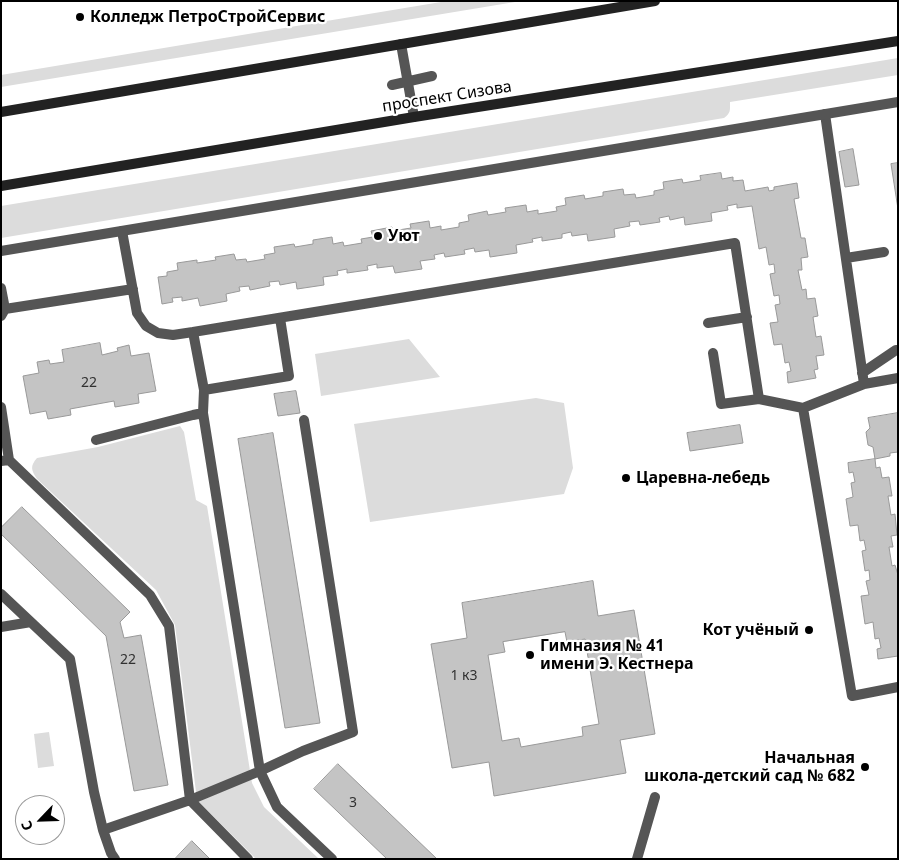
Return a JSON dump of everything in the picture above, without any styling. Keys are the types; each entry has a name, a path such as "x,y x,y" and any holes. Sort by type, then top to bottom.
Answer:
{"main road":[{"path":"1,112 655,1"},
{"name":"проспект Сизова","path":"1,186 414,117 898,41"}],"street":[{"path":"401,44 414,117"},
{"path":"392,85 432,76"},
{"path":"1,251 898,102"},
{"path":"825,114 863,378"},
{"path":"122,231 137,313 146,326 158,333 173,335 735,243 759,399"},
{"path":"846,258 884,252"},
{"path":"1,288 3,312 133,289"},
{"path":"708,323 747,317"},
{"path":"204,390 290,376 280,318"},
{"path":"193,332 204,390 203,413 260,771 277,807 332,859"},
{"path":"713,353 721,404 759,399 802,408 863,378 896,350"},
{"path":"863,378 898,378"},
{"path":"1,407 5,461 150,594 169,626 190,800 248,859"},
{"path":"802,408 852,696 898,687"},
{"path":"96,440 203,413"},
{"path":"103,830 190,800 352,732 304,420"},
{"path":"1,594 70,659 94,792 103,830 115,859"},
{"path":"1,627 31,622"},
{"path":"637,859 655,797"}],"shaded area":[{"path":"447,1 521,1 1,87 1,75"},
{"path":"898,58 898,75 730,102 730,111 724,118 1,238 1,206"},
{"path":"409,339 440,377 321,396 315,354"},
{"path":"536,398 564,403 573,468 564,494 370,522 354,424"},
{"path":"180,426 184,432 196,500 207,506 252,783 264,807 319,859 256,859 197,800 175,625 156,590 37,479 33,471 32,466 37,458 98,447"},
{"path":"49,732 54,766 38,768 34,734"}],"building":[{"path":"853,149 859,185 845,187 839,152"},
{"path":"898,163 898,209 891,164"},
{"path":"721,173 722,179 733,177 733,181 743,180 745,191 768,187 769,191 774,190 774,187 797,183 799,198 794,199 801,238 805,238 808,257 801,258 802,270 798,270 802,290 806,289 807,299 815,298 818,316 813,317 816,337 821,336 824,355 816,356 818,369 814,370 816,378 788,383 787,372 791,371 789,362 785,363 782,344 774,345 770,323 778,322 775,305 780,304 779,295 774,296 770,274 775,273 774,264 769,265 766,247 759,249 752,206 737,208 737,204 727,206 728,210 711,213 712,221 685,225 684,217 670,220 669,216 659,218 660,222 640,225 639,221 629,222 630,226 614,229 615,237 588,241 587,234 572,236 571,232 562,234 562,238 542,241 542,237 532,239 533,242 516,245 517,253 490,257 489,250 475,252 474,248 464,250 465,254 445,257 444,253 434,255 435,259 420,261 422,269 395,273 393,266 377,268 377,264 367,266 368,270 347,273 347,269 337,271 338,275 323,277 324,285 297,289 296,282 280,285 279,281 269,282 270,286 250,290 249,286 239,287 240,291 226,294 227,301 200,306 198,298 182,301 182,297 172,298 173,302 162,304 158,277 167,276 167,272 178,270 177,263 197,260 197,263 216,260 215,257 234,254 236,260 246,259 247,262 265,259 264,255 275,253 274,247 294,244 295,247 313,244 313,240 332,237 333,244 343,242 344,246 362,243 361,239 373,237 371,231 392,227 392,231 411,228 410,224 429,221 430,228 441,226 441,230 459,227 459,223 469,221 468,215 487,211 488,215 506,212 505,208 526,205 527,212 538,210 538,214 557,211 556,207 566,205 565,198 584,195 585,199 603,196 603,192 623,189 624,195 635,194 636,198 654,195 654,191 664,189 663,182 682,179 683,183 701,180 700,176"},
{"path":"100,343 102,355 118,351 117,348 129,345 131,356 149,353 156,391 138,394 139,403 115,407 114,401 70,409 71,415 48,419 46,411 30,414 23,376 39,373 37,362 49,360 50,364 64,362 62,350"},
{"path":"296,391 300,413 278,416 274,394"},
{"path":"898,413 898,452 875,459 873,447 868,445 866,432 870,428 868,418"},
{"path":"740,425 743,443 690,451 687,433"},
{"path":"273,433 320,723 285,728 238,439"},
{"path":"875,459 876,468 880,467 882,478 889,477 892,496 888,496 891,515 895,514 897,535 891,536 893,547 889,547 892,566 895,565 898,575 898,656 878,659 877,649 881,648 879,638 875,639 873,622 865,624 861,596 869,595 866,581 870,580 869,570 865,571 862,551 866,550 864,540 860,541 858,525 850,526 846,499 853,497 851,483 855,482 853,472 849,473 848,463"},
{"path":"22,507 130,612 120,622 124,638 141,635 168,785 134,791 106,636 1,534 1,525"},
{"path":"593,581 598,616 634,610 655,734 620,740 626,773 494,796 489,762 452,768 431,644 467,638 462,603","holes":["565,632 567,642 585,639 599,724 582,727 583,736 521,747 519,738 502,741 488,655 505,652 503,642"]},
{"path":"338,764 437,859 387,859 314,789"},
{"path":"192,841 210,859 175,859"}],"place":[{"name":"Колледж ПетроСтройСервис","path":"80,17"},
{"name":"Уют","path":"378,236"},
{"name":"Царевна-лебедь","path":"626,478"},
{"name":"Кот учёный","path":"809,630"},
{"name":"Гимназия № 41 имени Э. Кестнера","path":"530,655"},
{"name":"Начальная школа-детский сад № 682","path":"865,767"}]}
